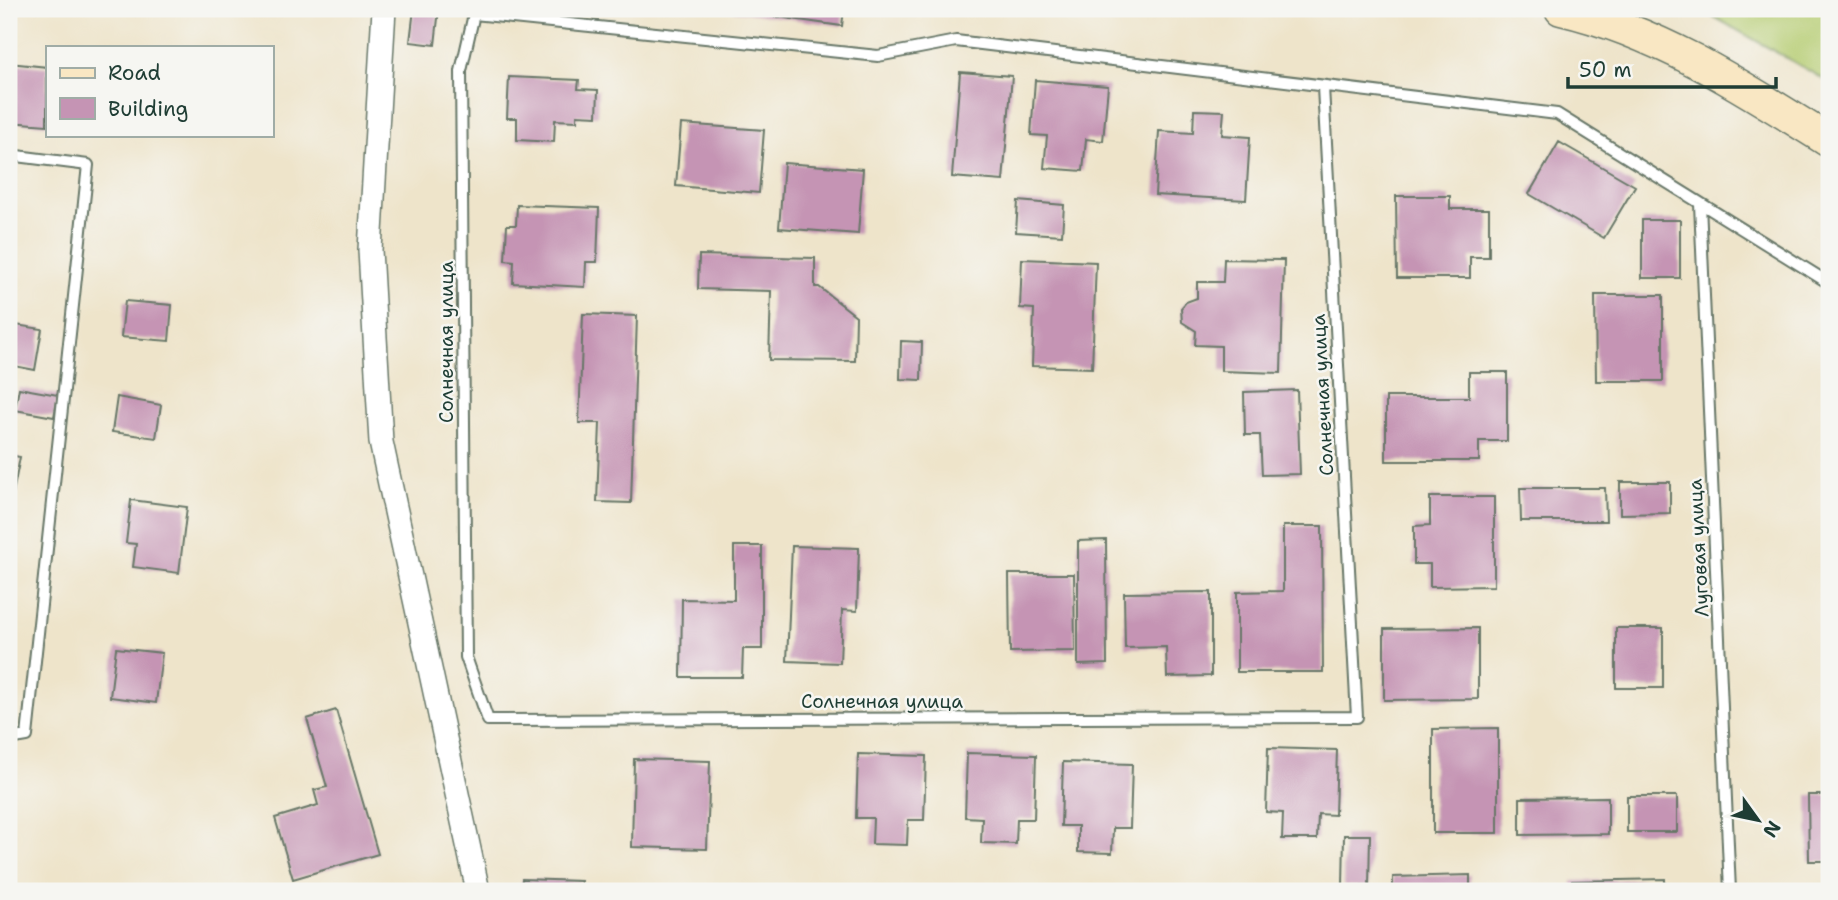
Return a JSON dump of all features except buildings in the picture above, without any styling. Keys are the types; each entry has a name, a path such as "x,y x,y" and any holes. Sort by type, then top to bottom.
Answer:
{"street":[{"path":"384,9 370,250 381,442 478,891"},
{"path":"1561,9 1651,39 1723,74 1829,141"}],"lane":[{"path":"472,11 878,56 956,41 1557,114 1829,283"},
{"name":"Солнечная улица","path":"472,11 461,71 466,657 488,720 1357,717 1324,87"},
{"path":"9,155 88,164 27,736 9,739"},
{"name":"Луговая улица","path":"1700,204 1730,891"}],"green space":[{"path":"1700,9 1829,9 1829,82"}]}
